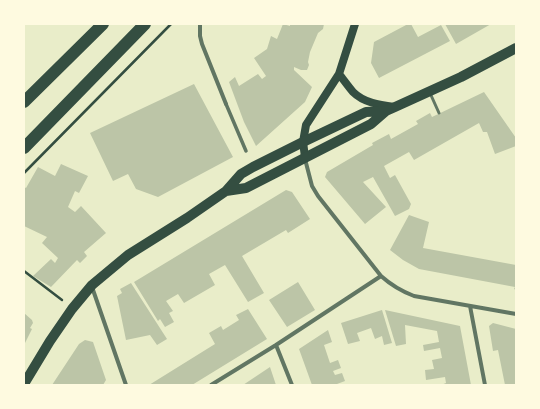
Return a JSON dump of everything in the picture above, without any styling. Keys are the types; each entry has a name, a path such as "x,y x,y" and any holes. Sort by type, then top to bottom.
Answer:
{"highway":[{"path":"24,102 102,24"},
{"path":"24,148 145,24"}],"main road":[{"path":"304,157 303,142 306,125 339,74 355,24"},
{"path":"226,191 246,188 371,124 391,109 429,92 516,48"},
{"path":"339,74 353,93 371,103 391,109"},
{"path":"24,384 72,308 92,285 128,255 187,218 226,191 241,174 366,112 391,109"}],"street":[{"path":"200,24 202,44 246,151"},
{"path":"304,157 312,186 331,213 381,276 397,288 414,296 516,314"},
{"path":"211,385 276,345 381,276"},
{"path":"92,285 126,385"},
{"path":"470,306 485,385"},
{"path":"276,345 292,385"}],"lane":[{"path":"429,92 439,113"}],"path":[{"path":"24,173 171,24"},
{"path":"24,271 72,308"}],"building":[{"path":"283,24 290,26 290,24 324,24 323,29 318,33 310,52 307,70 301,70 294,67 294,70 312,87 305,102 256,146 244,122 229,82 235,77 239,86 258,74 262,79 266,76 254,58 267,49 271,36 277,39"},
{"path":"408,24 411,24 418,37 441,25 450,41 379,78 371,63 374,42"},
{"path":"445,24 491,24 456,44"},
{"path":"194,84 233,157 158,197 136,189 128,174 113,181 90,133"},
{"path":"484,92 516,138 516,146 495,154 487,132 483,132 479,123 414,160 409,152 384,166 390,178 395,175 411,204 409,209 395,216 373,177 363,182 386,207 365,224 325,177 327,172 373,145 372,143 389,134 391,139 418,124 416,121 430,113 432,117"},
{"path":"61,164 88,176 79,193 75,191 68,207 75,212 81,206 106,233 84,252 87,256 80,263 77,260 51,287 33,276 51,259 55,263 58,258 42,243 47,237 24,226 24,187 26,188 38,167 55,176"},
{"path":"286,190 292,192 310,219 288,233 286,230 242,256 264,293 248,302 225,265 209,274 215,285 184,303 178,294 166,301 173,311 169,313 174,322 165,327 160,319 158,321 134,282"},
{"path":"409,215 429,222 423,248 516,265 516,290 514,289 515,287 419,269 403,260 390,250"},
{"path":"298,282 315,310 287,327 269,300"},
{"path":"131,283 167,339 157,345 150,335 126,340 117,296 122,293 120,289"},
{"path":"248,309 267,339 192,385 149,385 215,344 209,333 221,326 223,330 239,320 236,315"},
{"path":"382,310 392,343 384,345 382,336 375,339 371,328 357,333 360,341 348,344 341,323"},
{"path":"385,310 460,326 471,385 441,385 446,383 445,377 426,380 425,370 434,369 432,360 442,358 440,348 424,351 423,345 439,342 437,331 405,325 406,344 396,346"},
{"path":"24,313 32,320 33,323 30,328 32,329 24,345"},
{"path":"493,323 516,329 516,385 505,385 498,350 493,351 489,326"},
{"path":"328,330 332,342 324,345 330,363 338,360 341,368 333,371 335,375 342,373 345,381 337,384 338,385 312,385 299,349"},
{"path":"85,340 93,342 106,380 103,385 52,385 79,344"},
{"path":"270,367 276,385 243,385"}]}
